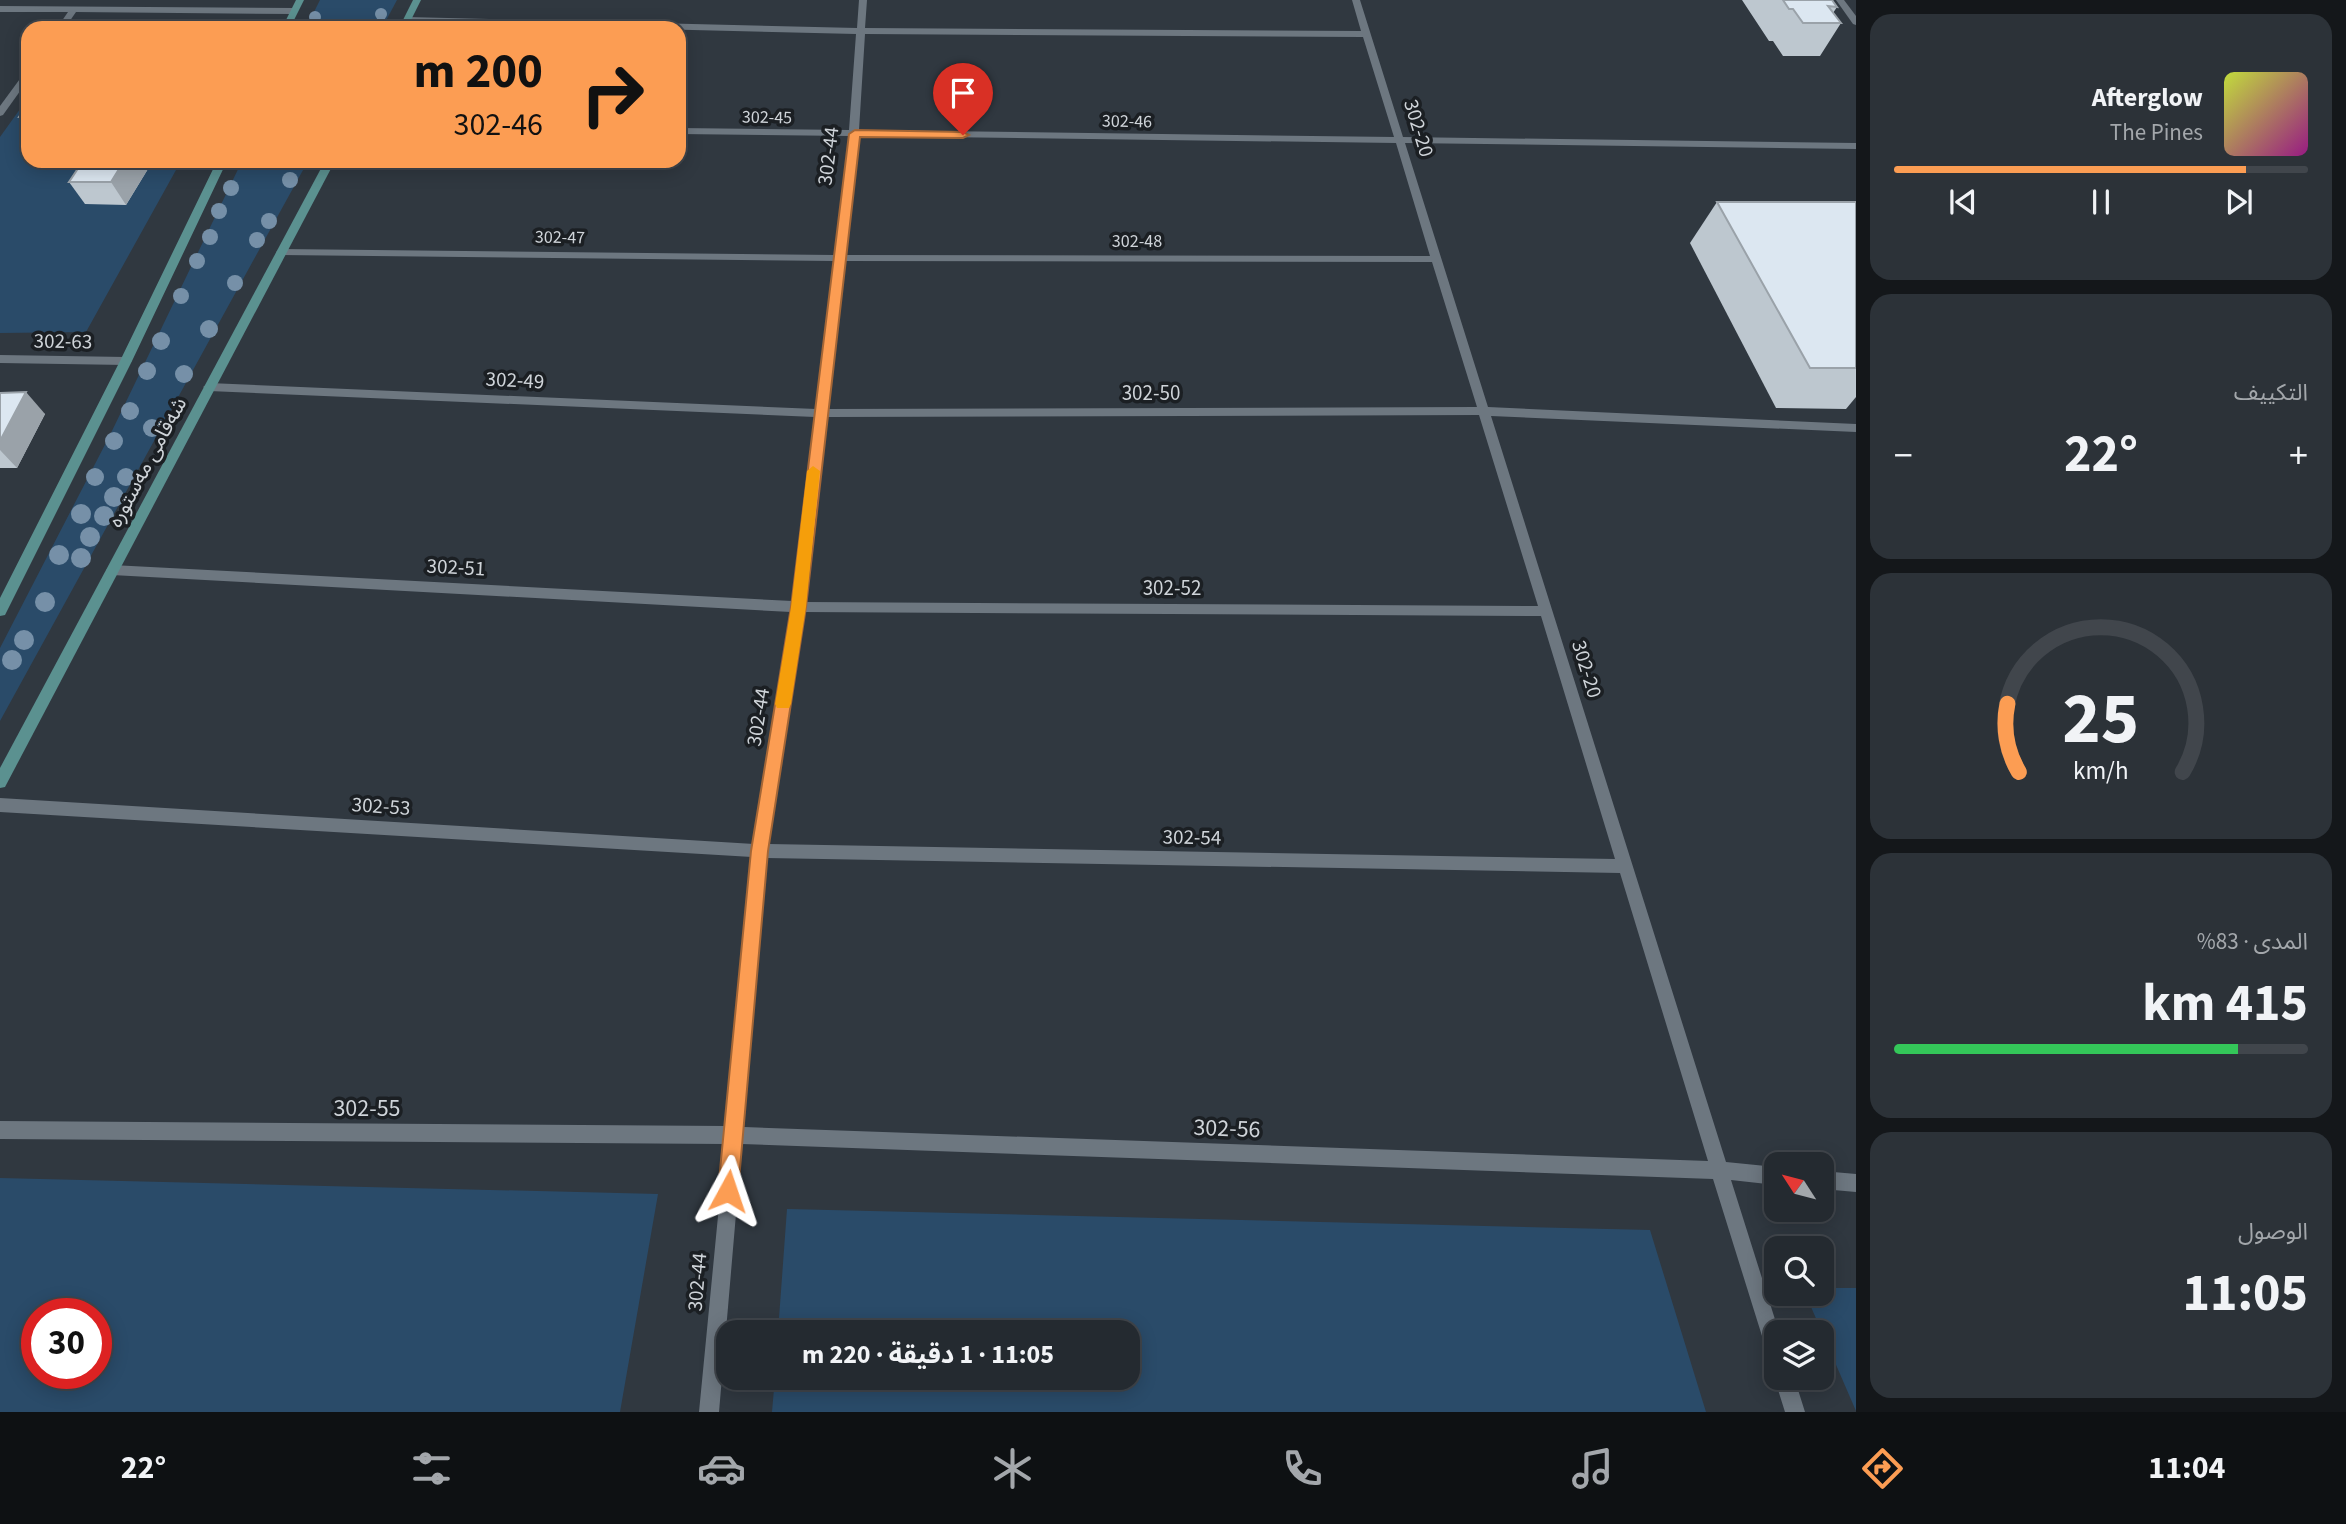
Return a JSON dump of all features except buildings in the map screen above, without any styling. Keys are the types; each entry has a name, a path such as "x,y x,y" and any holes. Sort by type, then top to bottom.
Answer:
{"main road":[{"path":"289,21 300,0"},
{"path":"406,21 417,0"},
{"path":"0,611 6,588 126,361 219,168"},
{"name":"شەقامی مەستورە","path":"0,782 326,168"}],"street":[{"name":"302-44","path":"709,1412 760,851 798,607 855,134 863,0"},
{"name":"302-20","path":"1356,0 1766,1320"},
{"path":"1840,0 1856,22"},
{"path":"0,9 294,11"},
{"path":"66,21 75,9"},
{"path":"686,28 1366,34"},
{"path":"0,113 21,84"},
{"name":"302-45","path":"686,131 855,134"},
{"name":"302-46","path":"855,134 1856,146"},
{"name":"302-47","path":"281,252 838,258"},
{"name":"302-48","path":"838,258 1436,259"},
{"name":"302-63","path":"0,359 126,361"},
{"name":"302-49","path":"209,387 820,413"},
{"name":"302-50","path":"820,413 1483,411 1856,428"},
{"name":"302-51","path":"112,570 798,607"},
{"name":"302-52","path":"798,607 1545,611"},
{"name":"302-53","path":"0,805 760,851"},
{"name":"302-54","path":"760,851 1625,866"},
{"name":"302-55","path":"0,1130 733,1135"},
{"name":"302-56","path":"733,1135 1720,1170 1764,1175"},
{"path":"1834,1181 1856,1183"},
{"path":"1788,1390 1795,1412"}],"shaded area":[{"path":"320,0 397,0 386,21 310,21"},
{"path":"21,108 21,168 177,168 86,332 0,333 0,137"},
{"path":"239,168 304,168 0,721 0,648 111,433"},
{"path":"0,1178 658,1194 620,1412 0,1412"},
{"path":"787,1209 1650,1230 1706,1412 772,1412 774,1390 1140,1390 1140,1320 779,1320"},
{"path":"1834,1288 1856,1288 1856,1411 1834,1360 1834,1320 1817,1320 1811,1306 1834,1306"}],"slow traffic":[{"path":"783,704 798,607 813,471"}],"route":[{"path":"728,1191 760,851 798,607 855,134 963,135"}]}
